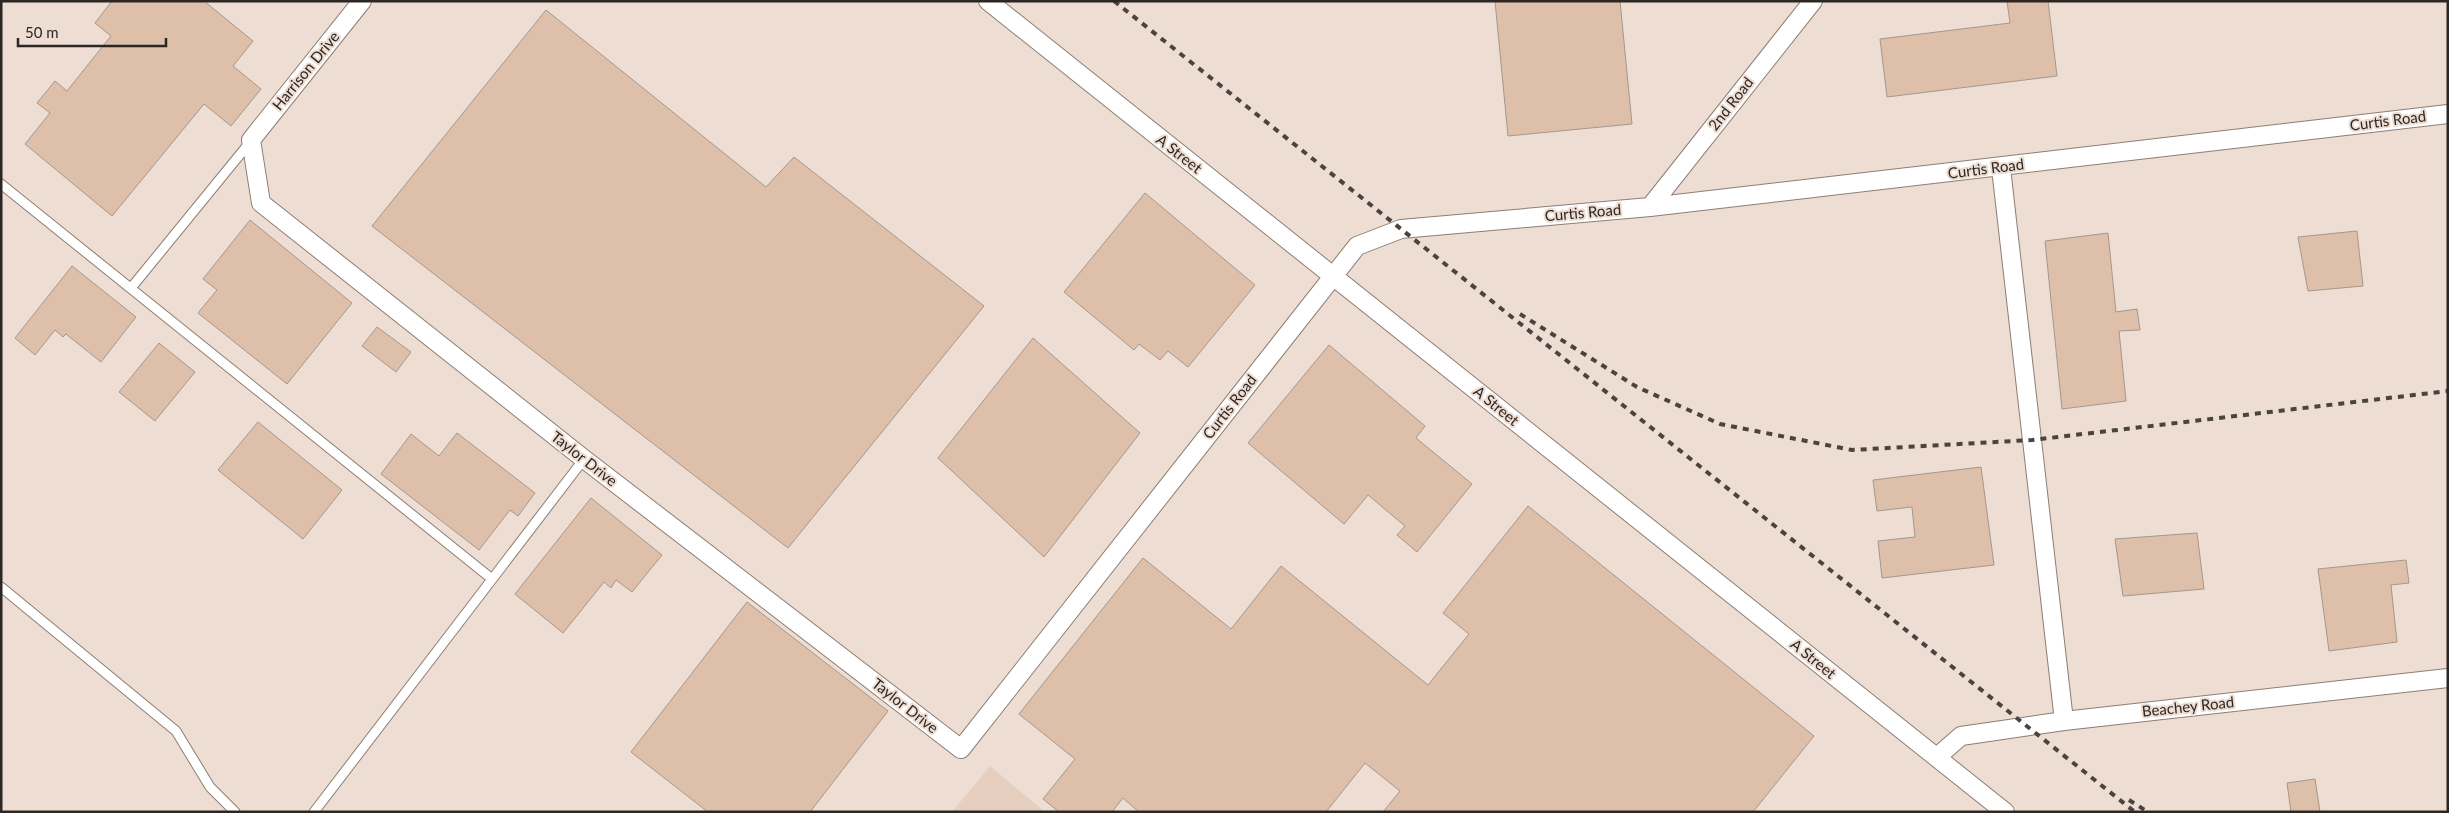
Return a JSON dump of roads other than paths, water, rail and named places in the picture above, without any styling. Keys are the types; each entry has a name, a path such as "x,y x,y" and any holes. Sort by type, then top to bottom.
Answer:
{"street":[{"name":"Harrison Drive","path":"251,140 362,1"},
{"name":"A Street","path":"988,1 2005,812"},
{"name":"2nd Road","path":"1650,207 1813,1"},
{"name":"Curtis Road","path":"961,749 1357,246 1400,229 1650,207 2001,168 2448,114"},
{"name":"Taylor Drive","path":"251,140 261,203 584,460 961,749"},
{"path":"2001,168 2064,721"},
{"name":"Beachey Road","path":"1936,757 1961,736 2064,721 2448,678"}],"lane":[{"path":"131,288 251,140"},
{"path":"1,184 492,579"},
{"path":"314,812 584,460"},
{"path":"1,587 176,731 210,787 234,812"}],"railway":[{"path":"1114,1 2135,812"},
{"path":"1520,314 1637,387 1720,424 1852,450 2032,440 2448,391"},
{"path":"2129,800 2148,812"}]}
